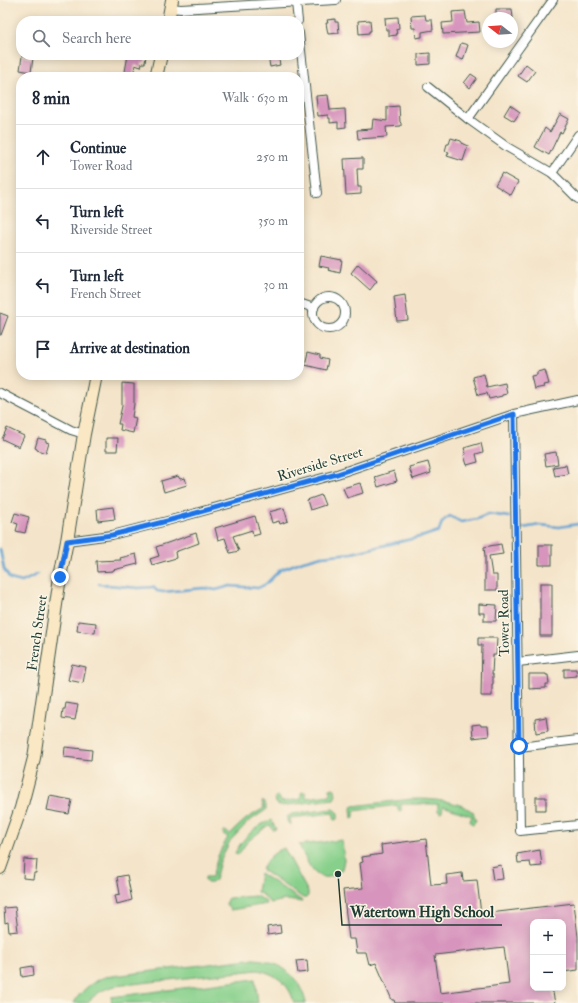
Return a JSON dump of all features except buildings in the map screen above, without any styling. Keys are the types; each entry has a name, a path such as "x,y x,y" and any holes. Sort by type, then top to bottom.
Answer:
{"street":[{"path":"169,16 171,4 181,9 336,0"},
{"path":"468,119 553,0"},
{"path":"296,3 297,16"},
{"path":"157,72 160,60"},
{"path":"302,60 303,72"},
{"path":"304,77 317,193"},
{"path":"428,87 468,119 507,147 552,173 578,198"},
{"path":"552,173 578,135"},
{"path":"332,298 341,303 344,308 345,316 336,328 323,328 316,323 313,318 314,308 320,300 332,298"},
{"path":"304,305 314,308"},
{"name":"French Street","path":"1,865 21,808 34,758 60,577 84,434 95,380"},
{"path":"0,393 71,430 84,434"},
{"name":"Riverside Street","path":"67,541 112,535 167,521 337,474 514,414 578,400"},
{"name":"Tower Road","path":"514,414 520,831 578,825"},
{"path":"518,662 578,655"},
{"path":"519,746 578,740"}],"green space":[{"path":"330,789 335,789 336,795 334,799 281,806 276,803 275,798 277,796 281,802 301,799 302,792 305,792 306,798 330,795"},
{"path":"412,799 435,800 460,805 473,812 476,820 472,824 470,821 472,816 443,806 441,813 438,811 438,804 401,804 401,811 399,812 397,805 354,811 354,817 352,818 351,808 353,806"},
{"path":"263,801 266,805 266,810 248,822 230,841 220,861 215,880 212,883 207,883 205,877 212,877 218,856 228,837 223,834 223,831 230,834 246,819 264,808 262,803"},
{"path":"333,809 338,813 338,819 335,820 333,813 290,818 290,825 287,821 287,817 292,814"},
{"path":"271,820 276,829 273,830 270,825 267,826 247,842 238,855 235,853 241,843 250,834"},
{"path":"342,840 344,860 342,869 337,874 329,877 323,877 314,872 307,862 299,845"},
{"path":"284,848 308,892 308,896 306,898 303,898 262,870 270,857"},
{"path":"260,873 302,902 286,900 270,903 263,895 257,892"},
{"path":"256,896 264,900 267,904 230,910 226,904 227,899 229,898"},
{"path":"259,959 278,965 286,970 298,984 306,1003 294,1003 289,990 281,980 270,974 257,970 115,986 100,992 87,1003 74,1003 87,987 105,977"},
{"path":"255,979 258,1003 112,1003 111,997"}],"waterway":[{"path":"99,584 138,588 153,587 157,591 163,592 204,588 216,590 230,586 258,588 266,584 280,570 303,561 322,556 352,553 439,531 442,522 450,516 461,522 477,519 489,514 509,517"},
{"path":"523,528 540,525 559,527 578,524"},
{"path":"0,549 4,569 10,579 22,582 38,574"}],"place":[{"name":"Watertown High School","path":"338,874"}],"route":[{"path":"60,577 67,541 112,535 337,474 514,414 519,746"}]}
